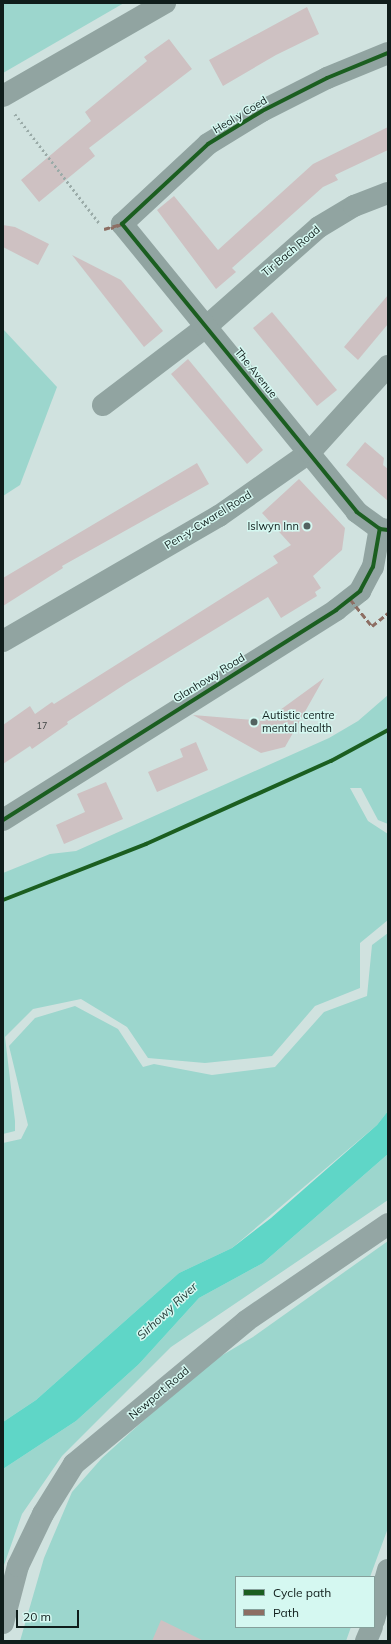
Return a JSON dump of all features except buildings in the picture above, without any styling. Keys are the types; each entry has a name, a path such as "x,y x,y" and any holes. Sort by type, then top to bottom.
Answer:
{"main road":[{"name":"Newport Road","path":"3,1623 18,1566 42,1514 74,1464 246,1321 388,1224"}],"street":[{"path":"8,104 165,3"},
{"name":"Heol y Coed","path":"113,227 208,144 262,111 327,78 388,53"},
{"name":"Tir Bach Road","path":"103,405 207,326 319,227 354,206 388,193"},
{"name":"The Avenue","path":"113,227 207,326 357,512 384,529"},
{"name":"Pen-y-Cwarel Road","path":"3,641 219,516 310,452 388,366"},
{"name":"Glanhowy Road","path":"3,820 336,610 360,591 373,567 384,529"},
{"path":"375,1616 388,1570"},
{"path":"366,1641 372,1628"}],"path":[{"path":"8,104 113,227"}],"shaded area":[{"path":"3,3 124,3 3,73"},
{"path":"3,329 57,387 20,485 3,496"},
{"path":"388,695 388,824 378,820 361,788 350,788 368,821 388,834 388,920 360,943 360,988 315,1006 272,1056 205,1063 148,1058 127,1027 81,999 33,1009 5,1037 15,1131 3,1134 3,873 50,854 76,851 329,738 358,721"},
{"path":"388,933 388,1111 377,1125 232,1248 179,1273 36,1400 3,1422 3,1143 21,1139 28,1125 9,1046 35,1018 75,1006 118,1029 143,1067 154,1064 212,1075 275,1067 324,1012 367,996 372,945"},
{"path":"388,1154 388,1200 171,1347 62,1456 22,1514 3,1568 3,1469 76,1421 139,1364 199,1298 263,1263"},
{"path":"388,1241 388,1528 370,1576 235,1576 235,1628 351,1628 346,1641 20,1641 44,1558 72,1492 102,1458 204,1366 253,1337"}],"water":[{"name":"Sirhowy River","path":"388,1111 388,1154 263,1263 199,1298 139,1364 76,1421 3,1469 3,1422 36,1400 179,1273 232,1248 271,1218 377,1125"}],"marked path":[{"path":"104,229 122,224 111,228"},
{"path":"350,599 372,626 388,613"}],"cycle path":[{"path":"380,529 357,512 122,224 208,144 262,111 327,78 388,53"},
{"path":"3,820 336,610 360,591 373,567 380,529 388,530"},
{"path":"3,900 146,844 331,761 388,730"}],"place":[{"name":"Islwyn Inn","path":"307,526"},
{"name":"Autistic centre mental health","path":"254,722"}]}
